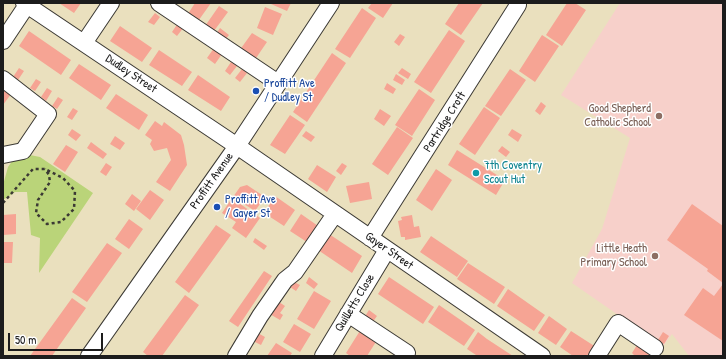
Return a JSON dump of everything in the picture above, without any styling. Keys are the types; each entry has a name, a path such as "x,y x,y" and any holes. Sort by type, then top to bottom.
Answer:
{"street":[{"path":"84,43 111,3"},
{"path":"159,3 278,82"},
{"name":"Proffitt Avenue","path":"89,356 237,146 331,3"},
{"path":"3,41 26,4"},
{"name":"Dudley Street","path":"26,4 237,146"},
{"name":"Partridge Croft","path":"370,238 518,5"},
{"path":"3,80 48,114 23,151 3,155"},
{"name":"Gayer Street","path":"237,146 542,356"},
{"path":"236,356 272,298 285,280 295,272 336,214"},
{"name":"Quilletts Close","path":"323,356 387,250"},
{"path":"348,314 407,353"},
{"path":"597,356 618,323 655,348"}],"path":[{"path":"3,203 33,169 45,169 63,178 75,191 74,209 61,222 47,224 36,214 38,200 50,182 49,175 45,169"}],"shaded area":[{"path":"620,3 723,3 723,356 689,356 672,334 663,346 572,283 602,229 630,138 561,95"}],"green space":[{"path":"30,155 40,157 93,193 39,273 40,238 31,235 27,192 15,192 3,200 3,185 8,167 13,160"}],"building":[{"path":"59,3 81,3 74,13"},
{"path":"195,3 211,3 196,24 186,17"},
{"path":"291,3 287,11 271,4"},
{"path":"372,3 393,3 383,18 368,8"},
{"path":"459,3 483,3 461,35 445,24"},
{"path":"567,3 575,3 586,10 562,46 546,35"},
{"path":"219,6 228,12 211,35 203,29"},
{"path":"265,7 282,14 273,35 257,28"},
{"path":"362,8 376,18 350,58 335,49"},
{"path":"155,13 160,17 154,25 148,22"},
{"path":"178,23 184,27 177,36 172,32"},
{"path":"120,26 152,48 142,62 110,41"},
{"path":"220,28 229,35 225,40 216,34"},
{"path":"449,30 465,41 431,93 414,82"},
{"path":"29,31 71,60 61,75 19,46"},
{"path":"252,33 267,42 254,61 239,51"},
{"path":"400,34 405,37 399,46 394,42"},
{"path":"542,35 559,46 535,82 519,71"},
{"path":"214,48 222,54 215,64 207,58"},
{"path":"159,50 192,72 182,86 149,65"},
{"path":"332,53 346,63 307,122 293,112"},
{"path":"231,62 237,66 230,75 225,71"},
{"path":"79,64 111,85 101,100 69,78"},
{"path":"19,68 24,71 18,80 13,77"},
{"path":"402,68 411,74 408,79 398,73"},
{"path":"242,69 247,73 240,82 235,78"},
{"path":"510,69 526,80 501,116 485,106"},
{"path":"396,74 405,80 402,85 393,80"},
{"path":"198,75 230,97 221,111 188,90"},
{"path":"36,79 41,82 35,91 30,88"},
{"path":"3,82 14,90 3,105"},
{"path":"387,83 396,89 393,94 384,89"},
{"path":"47,88 52,91 46,101 41,97"},
{"path":"419,89 435,100 412,136 395,125"},
{"path":"116,94 148,115 139,130 106,108"},
{"path":"58,97 63,100 57,109 52,106"},
{"path":"541,102 546,106 540,115 535,111"},
{"path":"484,107 500,118 475,155 459,144"},
{"path":"73,108 78,111 72,120 67,117"},
{"path":"380,109 391,116 384,126 374,119"},
{"path":"290,115 305,125 285,154 270,145"},
{"path":"155,121 162,126 164,122 181,135 184,145 187,165 170,191 156,182 171,160 167,148 154,151 150,144 152,140 145,135"},
{"path":"397,127 413,138 388,175 372,164"},
{"path":"72,129 81,135 76,141 68,135"},
{"path":"512,129 522,135 518,142 508,135"},
{"path":"306,131 315,137 311,142 302,136"},
{"path":"115,136 125,143 120,150 110,144"},
{"path":"91,142 107,154 103,159 87,148"},
{"path":"66,145 78,152 65,172 53,164"},
{"path":"502,146 510,152 506,157 498,151"},
{"name":"7th Coventry Scout Hut","path":"457,150 505,180 496,195 448,165"},
{"path":"106,163 112,167 106,176 100,172"},
{"path":"342,163 347,166 341,175 336,171"},
{"path":"317,165 336,177 327,192 308,179"},
{"path":"436,169 452,180 432,211 416,200"},
{"path":"369,182 372,199 350,203 346,186"},
{"path":"247,185 265,197 255,211 233,197 240,187"},
{"path":"150,190 164,200 150,220 136,209"},
{"path":"132,194 141,201 134,211 125,204"},
{"path":"275,196 295,210 284,226 264,213"},
{"path":"232,198 260,218 246,238 232,228 236,222 222,213"},
{"path":"692,204 723,226 723,283 707,271 708,269 667,240"},
{"path":"16,214 16,234 3,235 3,215"},
{"path":"301,214 321,228 310,244 290,231"},
{"path":"412,215 414,227 419,226 421,237 405,240 405,237 401,237 398,221 402,220 401,217"},
{"path":"129,219 143,229 129,249 115,239"},
{"path":"216,225 231,235 189,293 175,282"},
{"path":"326,232 362,256 352,273 315,248"},
{"path":"431,236 468,261 457,277 420,252"},
{"path":"255,238 267,246 264,250 253,242"},
{"path":"3,242 13,242 12,263 3,263"},
{"path":"107,243 122,253 87,302 72,292"},
{"path":"468,263 505,287 494,304 457,279"},
{"path":"264,271 272,276 238,327 229,321"},
{"path":"309,277 318,284 314,289 306,283"},
{"path":"389,277 434,307 423,324 378,294"},
{"path":"290,280 300,285 296,291 287,285"},
{"path":"723,284 723,341 684,315 703,288 714,296"},
{"path":"508,289 545,315 534,331 497,306"},
{"path":"314,291 331,301 314,329 297,319"},
{"path":"185,295 199,305 162,356 148,356 143,352"},
{"path":"72,298 86,308 52,356 30,356"},
{"path":"276,300 285,306 280,313 283,315 280,320 268,313"},
{"path":"439,305 475,330 464,346 428,322"},
{"path":"369,310 377,316 372,323 364,318"},
{"path":"549,316 567,329 556,345 538,333"},
{"path":"294,324 311,334 300,352 283,342"},
{"path":"363,326 379,337 367,356 350,356 346,353"},
{"path":"571,331 599,349 594,356 573,356 560,347"},
{"path":"256,332 265,337 261,345 251,340"},
{"path":"478,332 513,356 476,355 467,349"},
{"path":"663,332 669,336 664,344 658,340"},
{"path":"276,343 292,353 290,356 267,356"},
{"path":"637,345 654,356 635,356 632,353"}],"place":[{"name":"Proffitt Ave / Dudley St","path":"256,91"},
{"name":"Good Shepherd Catholic School","path":"659,116"},
{"name":"7th Coventry Scout Hut","path":"476,173"},
{"name":"Proffitt Ave / Gayer St","path":"217,207"},
{"name":"Little Heath Primary School","path":"655,256"}]}
